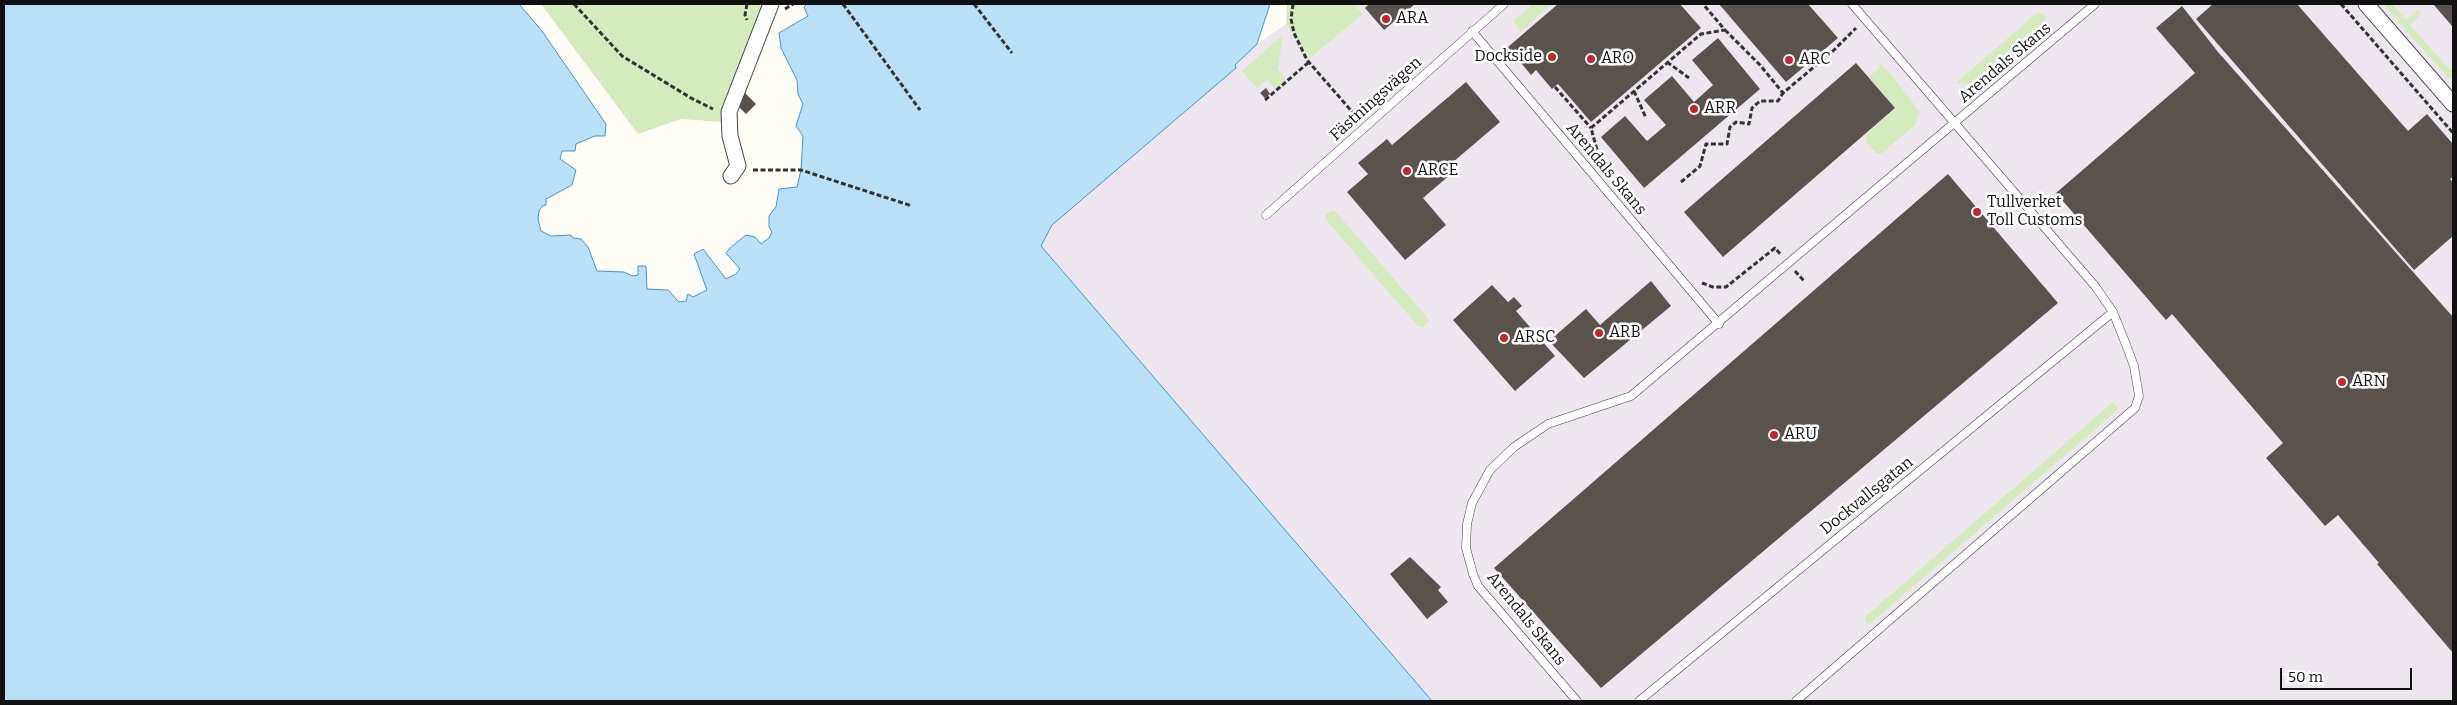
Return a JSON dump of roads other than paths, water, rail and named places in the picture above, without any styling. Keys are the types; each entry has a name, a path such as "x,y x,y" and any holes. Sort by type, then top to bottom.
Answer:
{"street":[{"path":"734,171 729,112 771,4"},
{"path":"2366,4 2453,104"}],"lane":[{"name":"Fästningsvägen","path":"1266,215 1504,4"},
{"name":"Arendals Skans","path":"1852,4 1955,123"},
{"name":"Arendals Skans","path":"1576,701 1478,586 1466,548 1467,524 1472,503 1490,470 1535,431 1560,418 1631,396 1719,324 2095,4"},
{"name":"Arendals Skans","path":"1472,31 1719,324"},
{"path":"1796,701 2135,408 2139,396 2134,366 2113,312 2088,279 1955,123"},
{"name":"Dockvallsgatan","path":"1639,701 2113,312"}],"water":[{"path":"4,4 519,4 542,31 606,124 605,136 595,136 576,144 575,151 562,151 560,159 576,170 572,185 546,199 546,205 542,206 539,211 538,219 541,231 551,236 571,235 573,238 581,239 588,247 597,271 624,272 633,276 638,275 638,266 646,266 647,289 668,290 679,302 686,301 688,294 693,297 707,290 694,254 703,249 726,279 736,274 740,269 726,253 746,235 755,237 761,244 769,238 772,232 769,227 769,216 776,207 779,189 797,187 801,170 803,136 796,126 803,104 798,94 797,80 781,48 779,33 808,16 804,7 807,4 1270,4 1257,44 1235,65 1236,68 1052,225 1041,246 1432,701 4,701"}],"place":[{"name":"ARA","path":"1386,19"},
{"name":"Dockside","path":"1552,57"},
{"name":"ARO","path":"1591,59"},
{"name":"ARC","path":"1789,60"},
{"name":"ARR","path":"1694,109"},
{"name":"ARCE","path":"1407,171"},
{"name":"Tullverket Toll Customs","path":"1977,212"},
{"name":"ARB","path":"1599,333"},
{"name":"ARSC","path":"1504,338"},
{"name":"ARN","path":"2342,382"},
{"name":"ARU","path":"1774,435"}]}
